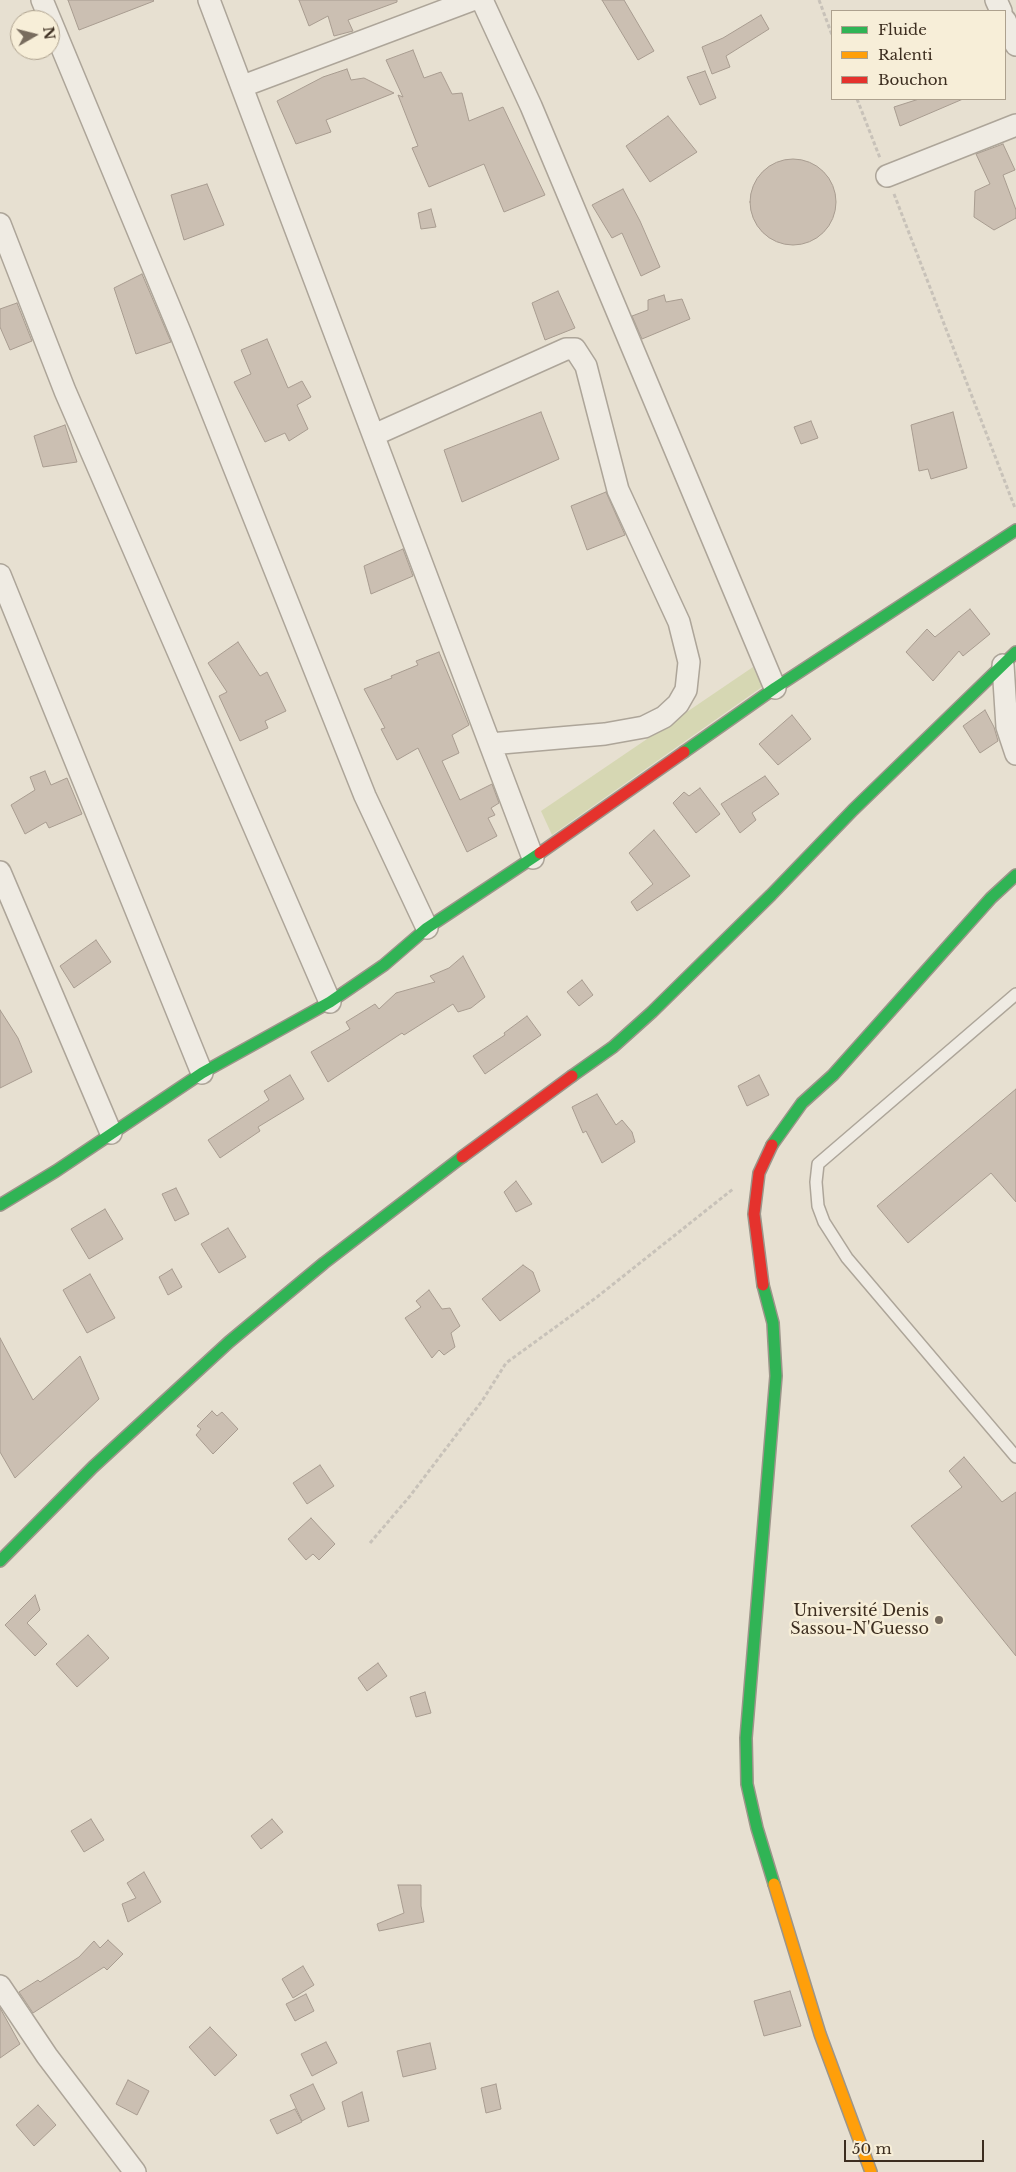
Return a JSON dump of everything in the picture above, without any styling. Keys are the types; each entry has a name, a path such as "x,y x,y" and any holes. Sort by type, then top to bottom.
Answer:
{"street":[{"path":"42,0 180,332 365,796 427,928"},
{"path":"209,0 533,858"},
{"path":"243,86 472,0"},
{"path":"482,0 532,106 776,688"},
{"path":"1006,22 1016,45"},
{"path":"888,176 1016,125"},
{"path":"0,224 65,391 330,1002"},
{"path":"374,435 566,349 575,349 586,366 618,490 679,622 689,662 686,690 678,704 664,717 644,727 605,734 490,744"},
{"path":"0,1205 56,1171 202,1073 330,1002 384,965 427,928 533,858 776,688 1016,530"},
{"path":"0,575 202,1073"},
{"path":"1009,659 1007,726 1016,754"},
{"path":"0,1562 100,1461 258,1318 324,1262 421,1187 613,1047 652,1012 771,895 853,810 1009,659"},
{"path":"0,872 112,1133"},
{"path":"871,2172 820,2034 757,1828 747,1784 746,1738 776,1376 773,1323 760,1271 754,1214 760,1173 763,1165 774,1141 802,1103 833,1075 991,898 1016,875"},
{"path":"0,1986 48,2056 135,2172"}],"lane":[{"path":"1016,994 818,1164 816,1182 818,1206 824,1222 848,1258 1016,1457"}],"path":[{"path":"819,0 831,31"},
{"path":"857,100 1016,510"},
{"path":"370,1543 410,1496 482,1401 506,1363 598,1297 763,1165"}],"green space":[{"path":"753,667 762,687 552,835 541,811"}],"building":[{"path":"68,0 153,0 154,1 79,30"},
{"path":"299,0 397,0 397,2 348,20 353,31 334,36 328,16 309,26"},
{"path":"602,0 624,0 654,51 638,60"},
{"path":"761,15 769,29 726,56 730,67 712,74 702,47 723,38"},
{"path":"413,50 424,78 441,72 452,94 462,93 469,121 503,107 545,195 504,212 484,164 429,187 412,148 418,146 398,95 403,97 386,60"},
{"path":"347,69 351,80 364,78 394,93 326,120 331,132 296,144 277,101 323,77"},
{"path":"705,71 716,98 700,105 687,77"},
{"path":"916,100 961,100 900,126 894,107"},
{"path":"668,116 697,152 650,182 626,146"},
{"path":"1003,144 1015,170 1003,175 1016,210 1016,218 994,230 974,217 975,191 990,184 976,154"},
{"path":"793,159 809,163 823,172 832,186 836,202 832,218 823,232 809,241 793,245 777,241 763,232 754,218 750,202 754,186 763,172 777,163"},
{"path":"207,184 224,225 184,240 171,195"},
{"path":"623,189 640,221 660,267 641,276 622,233 612,238 592,205"},
{"path":"431,209 436,227 421,229 418,213"},
{"path":"142,274 171,342 136,354 114,288"},
{"path":"558,291 575,328 545,340 532,303"},
{"path":"664,295 666,302 682,299 690,319 642,339 632,316 648,310 648,300"},
{"path":"17,303 32,341 10,350 0,327 0,309"},
{"path":"267,339 288,388 302,381 311,397 297,405 308,429 289,441 285,433 265,442 234,382 251,374 241,350"},
{"path":"541,412 559,459 462,502 444,450"},
{"path":"953,412 967,468 931,479 928,469 919,471 911,425"},
{"path":"811,421 818,438 801,444 794,427"},
{"path":"65,425 77,462 43,467 34,436"},
{"path":"606,492 625,535 587,550 571,506"},
{"path":"403,549 413,576 371,594 364,566"},
{"path":"970,609 990,634 963,656 959,651 933,681 906,652 927,629 935,637"},
{"path":"238,642 260,676 267,672 286,711 265,721 268,728 240,741 219,696 227,692 208,663"},
{"path":"439,652 469,725 452,735 459,753 442,761 460,800 492,784 499,803 491,808 495,815 488,818 497,836 467,852 418,748 397,760 381,729 385,728 364,689 392,678 391,676 418,665 416,661"},
{"path":"985,710 994,727 998,741 980,753 963,726"},
{"path":"792,715 811,739 778,765 759,744"},
{"path":"45,771 51,785 67,778 82,814 49,828 46,822 25,834 11,805 35,790 30,777"},
{"path":"765,776 779,794 752,813 756,820 740,833 721,804"},
{"path":"700,788 720,814 696,833 673,803 684,792 689,796"},
{"path":"654,830 690,876 637,911 631,902 653,884 629,853"},
{"path":"96,940 111,962 74,988 60,966"},
{"path":"463,956 485,997 471,1008 458,1012 453,1004 404,1035 402,1033 328,1082 311,1052 350,1029 346,1022 375,1004 379,1009 396,993 435,982 430,976 449,968"},
{"path":"582,980 593,995 579,1006 567,992"},
{"path":"0,1010 18,1038 32,1072 0,1088"},
{"path":"527,1016 541,1035 485,1074 473,1056 505,1035 504,1033"},
{"path":"290,1075 304,1099 258,1127 260,1131 220,1158 208,1140 269,1100 264,1091"},
{"path":"759,1075 769,1095 747,1106 738,1086"},
{"path":"1016,1089 1016,1202 991,1173 908,1243 877,1206"},
{"path":"597,1094 616,1125 622,1120 632,1132 635,1142 602,1163 586,1131 583,1133 572,1107"},
{"path":"516,1181 532,1204 516,1212 504,1192"},
{"path":"176,1188 189,1214 175,1221 162,1194"},
{"path":"105,1209 123,1239 89,1259 71,1229"},
{"path":"228,1228 246,1257 219,1273 201,1244"},
{"path":"523,1265 533,1272 540,1291 500,1321 482,1299"},
{"path":"172,1269 182,1287 168,1295 159,1277"},
{"path":"90,1274 115,1318 87,1333 63,1290"},
{"path":"429,1290 442,1309 450,1308 460,1326 451,1333 455,1347 444,1355 439,1350 432,1358 405,1318 421,1307 416,1301"},
{"path":"0,1338 33,1400 80,1356 99,1399 15,1478 0,1452"},
{"path":"212,1411 217,1416 222,1412 238,1429 213,1454 196,1435 201,1429 197,1426"},
{"path":"964,1457 1002,1502 1016,1492 1016,1656 911,1526 962,1487 949,1471"},
{"path":"320,1465 334,1486 307,1504 293,1483"},
{"path":"311,1518 335,1544 319,1560 313,1554 306,1560 288,1539"},
{"path":"35,1595 40,1610 27,1623 47,1644 35,1656 5,1625"},
{"path":"88,1635 109,1658 77,1687 56,1664"},
{"path":"378,1663 387,1676 367,1691 358,1678"},
{"path":"425,1692 431,1713 416,1717 410,1697"},
{"path":"91,1819 104,1840 84,1852 71,1831"},
{"path":"272,1819 283,1832 261,1849 251,1836"},
{"path":"144,1872 161,1902 128,1922 122,1904 136,1898 127,1883"},
{"path":"398,1885 421,1885 421,1906 424,1922 379,1931 377,1924 404,1913"},
{"path":"108,1940 123,1954 107,1970 104,1967 33,2013 19,1992 38,1980 40,1982 79,1957 94,1941 100,1948"},
{"path":"303,1966 314,1985 293,1998 282,1979"},
{"path":"790,1991 801,2026 764,2036 754,2001"},
{"path":"306,1994 314,2011 295,2021 286,2004"},
{"path":"0,2008 20,2044 0,2058"},
{"path":"210,2027 237,2055 215,2076 189,2047"},
{"path":"326,2042 337,2063 312,2076 301,2054"},
{"path":"430,2043 436,2069 403,2077 397,2051"},
{"path":"128,2080 149,2091 137,2115 116,2104"},
{"path":"313,2084 325,2109 302,2121 290,2095"},
{"path":"496,2084 501,2109 486,2113 481,2088"},
{"path":"362,2092 369,2121 348,2127 342,2102"},
{"path":"38,2105 56,2125 34,2146 16,2125"},
{"path":"295,2109 302,2122 277,2134 270,2120"}],"traffic: fast":[{"path":"684,752 775,688 1016,530"},
{"path":"572,1076 613,1047 652,1012 771,895 853,810 1016,652"},
{"path":"0,1205 56,1171 202,1073 330,1002 384,965 427,928 540,853"},
{"path":"772,1145 802,1103 833,1075 991,898 1016,875"},
{"path":"0,1561 93,1467 229,1342 324,1263 462,1157"},
{"path":"763,1285 773,1323 776,1376 746,1738 747,1784 757,1828 774,1884"}],"traffic: slow":[{"path":"774,1884 820,2034 871,2172"}],"traffic: jam":[{"path":"540,853 684,752"},
{"path":"462,1157 572,1076"},
{"path":"763,1285 754,1214 759,1173 772,1145"}],"place":[{"name":"Université Denis Sassou-N'Guesso","path":"939,1620"}]}
